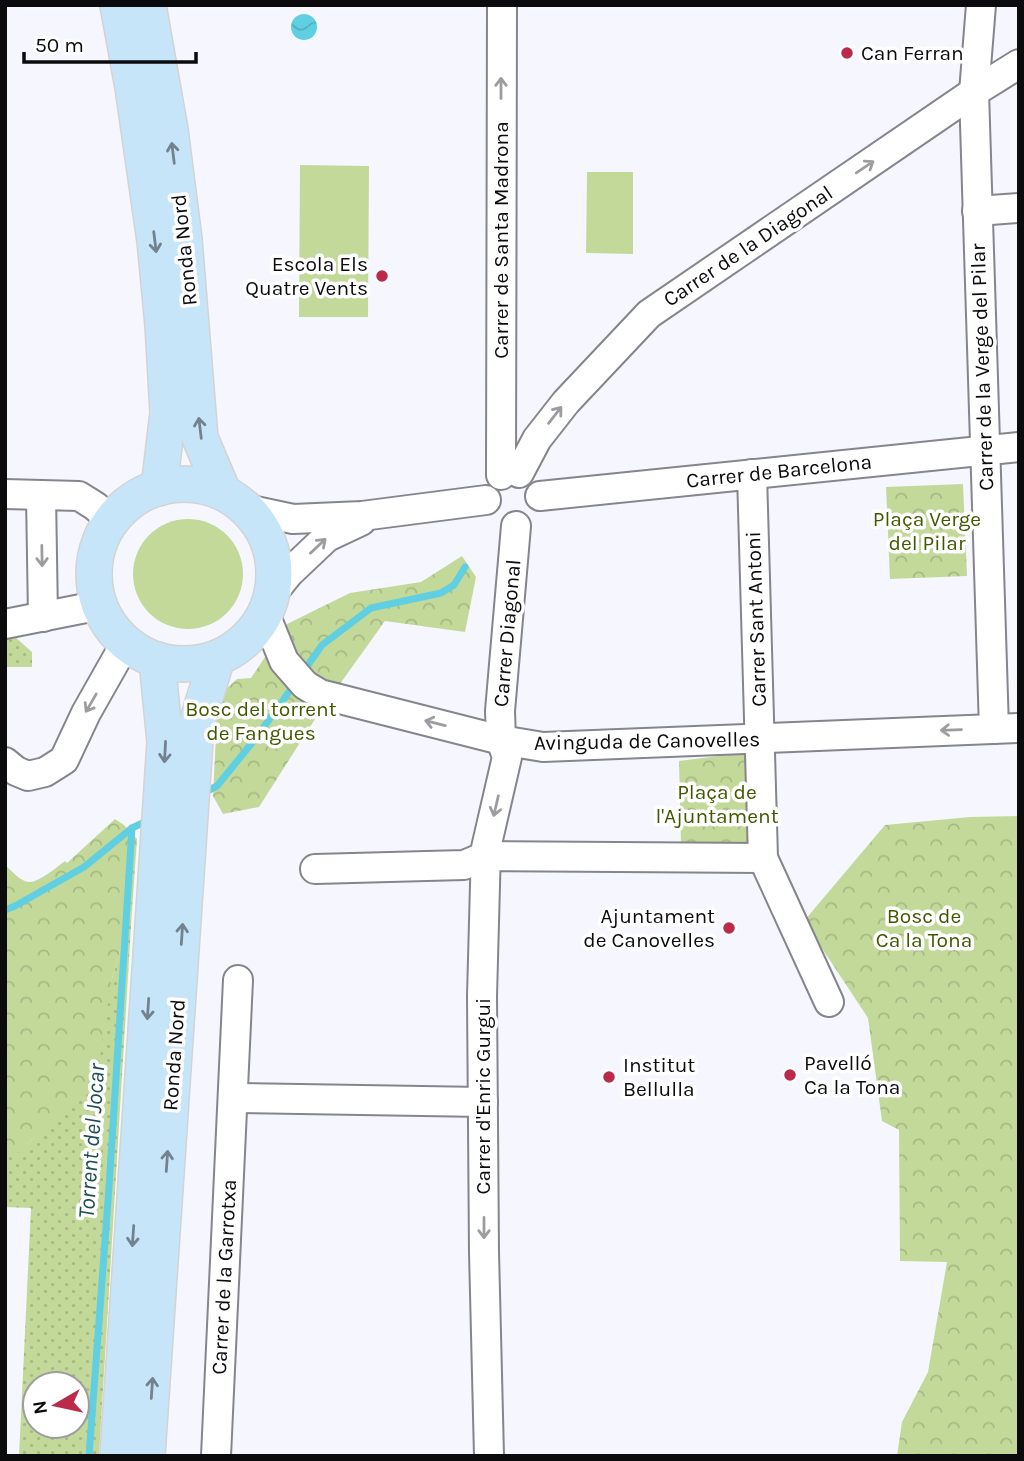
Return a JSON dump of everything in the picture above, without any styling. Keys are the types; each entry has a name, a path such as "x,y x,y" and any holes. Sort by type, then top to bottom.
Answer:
{"main road":[{"name":"Ronda Nord","path":"118,5 155,241 163,325 168,413 159,488"},
{"name":"Ronda Nord","path":"148,5 170,130 184,239 200,438 235,500"},
{"path":"189,483 235,500 263,530 273,560 268,604 246,640 217,658 189,664 157,660 125,644 111,627 96,596 94,564 103,534 119,511 130,501 159,488 189,483"},
{"name":"Ronda Nord","path":"148,1456 180,806 196,726 217,658"},
{"name":"Ronda Nord","path":"118,1456 159,843 180,806 166,742 157,660"}],"street":[{"name":"Carrer de Santa Madrona","path":"502,5 510,474"},
{"name":"Carrer de la Verge del Pilar","path":"981,5 974,92 985,450 1006,728"},
{"name":"Carrer de la Diagonal","path":"510,474 566,402 649,314 1019,64"},
{"path":"977,211 1019,208"},
{"name":"Carrer de Barcelona","path":"540,496 1019,447"},
{"path":"510,474 530,478 540,496 540,506 536,514 524,524 516,526 508,526 492,516 486,500 492,482 510,474"},
{"name":"Carrer Sant Antoni","path":"751,474 763,858 829,1002"},
{"path":"5,494 79,496 112,521"},
{"path":"41,495 43,617"},
{"path":"235,500 293,519 376,514 486,500"},
{"path":"268,604 289,573 327,537 376,514"},
{"name":"Carrer Diagonal","path":"501,740 500,711 516,526"},
{"name":"Avinguda de Canovelles","path":"268,604 293,671 320,694 501,740 543,747 1006,728"},
{"path":"5,624 101,605"},
{"path":"5,762 28,776 45,772 64,760 86,713 125,644"},
{"name":"Carrer d'Enric Gurgui","path":"489,1456 482,996 486,856 508,757 501,740"},
{"path":"314,869 464,865 486,856 763,858"},
{"name":"Carrer de la Garrotxa","path":"216,1456 238,980"},
{"path":"233,1098 483,1102"}],"green space":[{"path":"300,165 369,166 368,317 299,317"},
{"path":"587,172 633,172 633,254 586,253"},
{"name":"Plaça Verge del Pilar","path":"963,484 967,576 890,579 886,487"},
{"path":"188,519 209,523 227,535 239,553 243,574 239,595 227,613 209,625 188,629 167,625 149,613 137,595 133,574 137,553 149,535 167,523"},
{"name":"Bosc del torrent de Fangues","path":"462,556 476,577 465,632 385,621 317,716 259,807 223,814 213,796 216,735 214,724 224,691 237,679 251,678 287,624 350,593 421,582"},
{"path":"14,636 32,652 32,667 5,667 5,637"},
{"name":"Plaça de l'Ajuntament","path":"751,752 757,849 681,846 679,761"},
{"name":"Bosc de Ca la Tona","path":"1019,816 1019,1456 897,1456 902,1422 928,1372 947,1262 900,1261 899,1130 882,1121 868,1018 804,921 885,825 970,817"},
{"path":"115,819 137,839 132,910 111,982 98,1071 60,1119 12,1158 5,1151 5,865 23,880 33,882 65,861 67,863"},
{"path":"132,910 99,1456 19,1456 21,1415 21,1440 91,1440 91,1370 23,1370 31,1208 5,1207 5,1151 12,1157 35,1137 111,982"}],"water":[{"path":"304,14 313,18 317,27 313,36 304,40 295,36 291,27 295,18"}],"waterway":[{"path":"303,672 322,645 371,608 441,593 454,585 465,567"},
{"path":"201,794 217,786 296,682"},
{"path":"5,910 84,867 132,828 149,820"},
{"name":"Torrent del Jocar","path":"89,1456 132,828"}],"place":[{"name":"Can Ferran","path":"847,53"},
{"name":"Escola Els Quatre Vents","path":"382,276"},
{"name":"Ajuntament de Canovelles","path":"729,928"},
{"name":"Pavelló Ca la Tona","path":"790,1075"},
{"name":"Institut Bellulla","path":"609,1077"}]}
